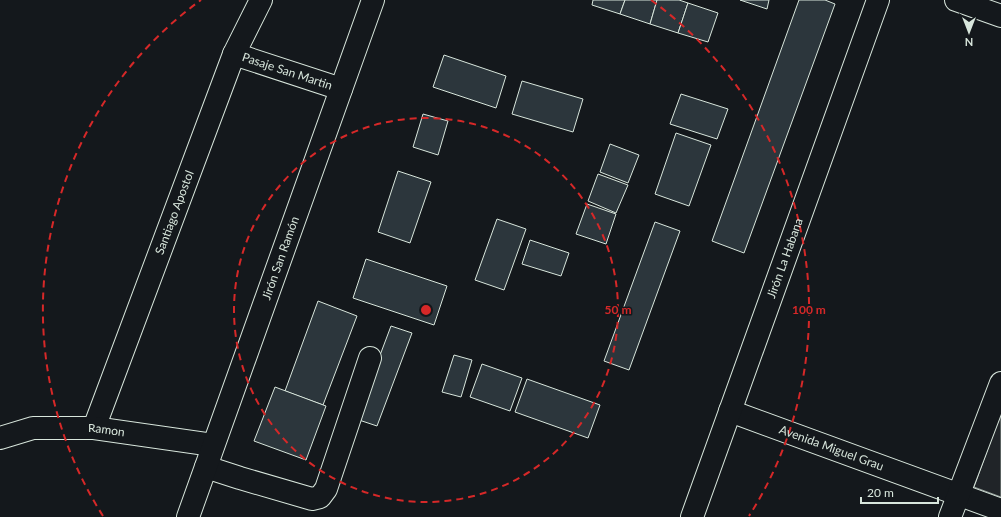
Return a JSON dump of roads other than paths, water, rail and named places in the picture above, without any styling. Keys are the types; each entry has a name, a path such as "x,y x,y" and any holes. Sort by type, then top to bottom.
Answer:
{"street":[{"name":"Santiago Apostol","path":"94,428 234,54 261,0"},
{"name":"Jirón San Ramón","path":"188,517 373,0"},
{"name":"Jirón La Habana","path":"692,517 878,0"},
{"path":"956,0 1001,16"},
{"name":"Pasaje San Martin","path":"234,54 341,89"},
{"path":"206,467 312,499 320,497 326,489 370,358"},
{"path":"950,517 1001,382"},
{"name":"Avenida Miguel Grau","path":"730,412 1001,510"},
{"name":"Ramon","path":"0,438 33,428 94,428 213,445"}]}
